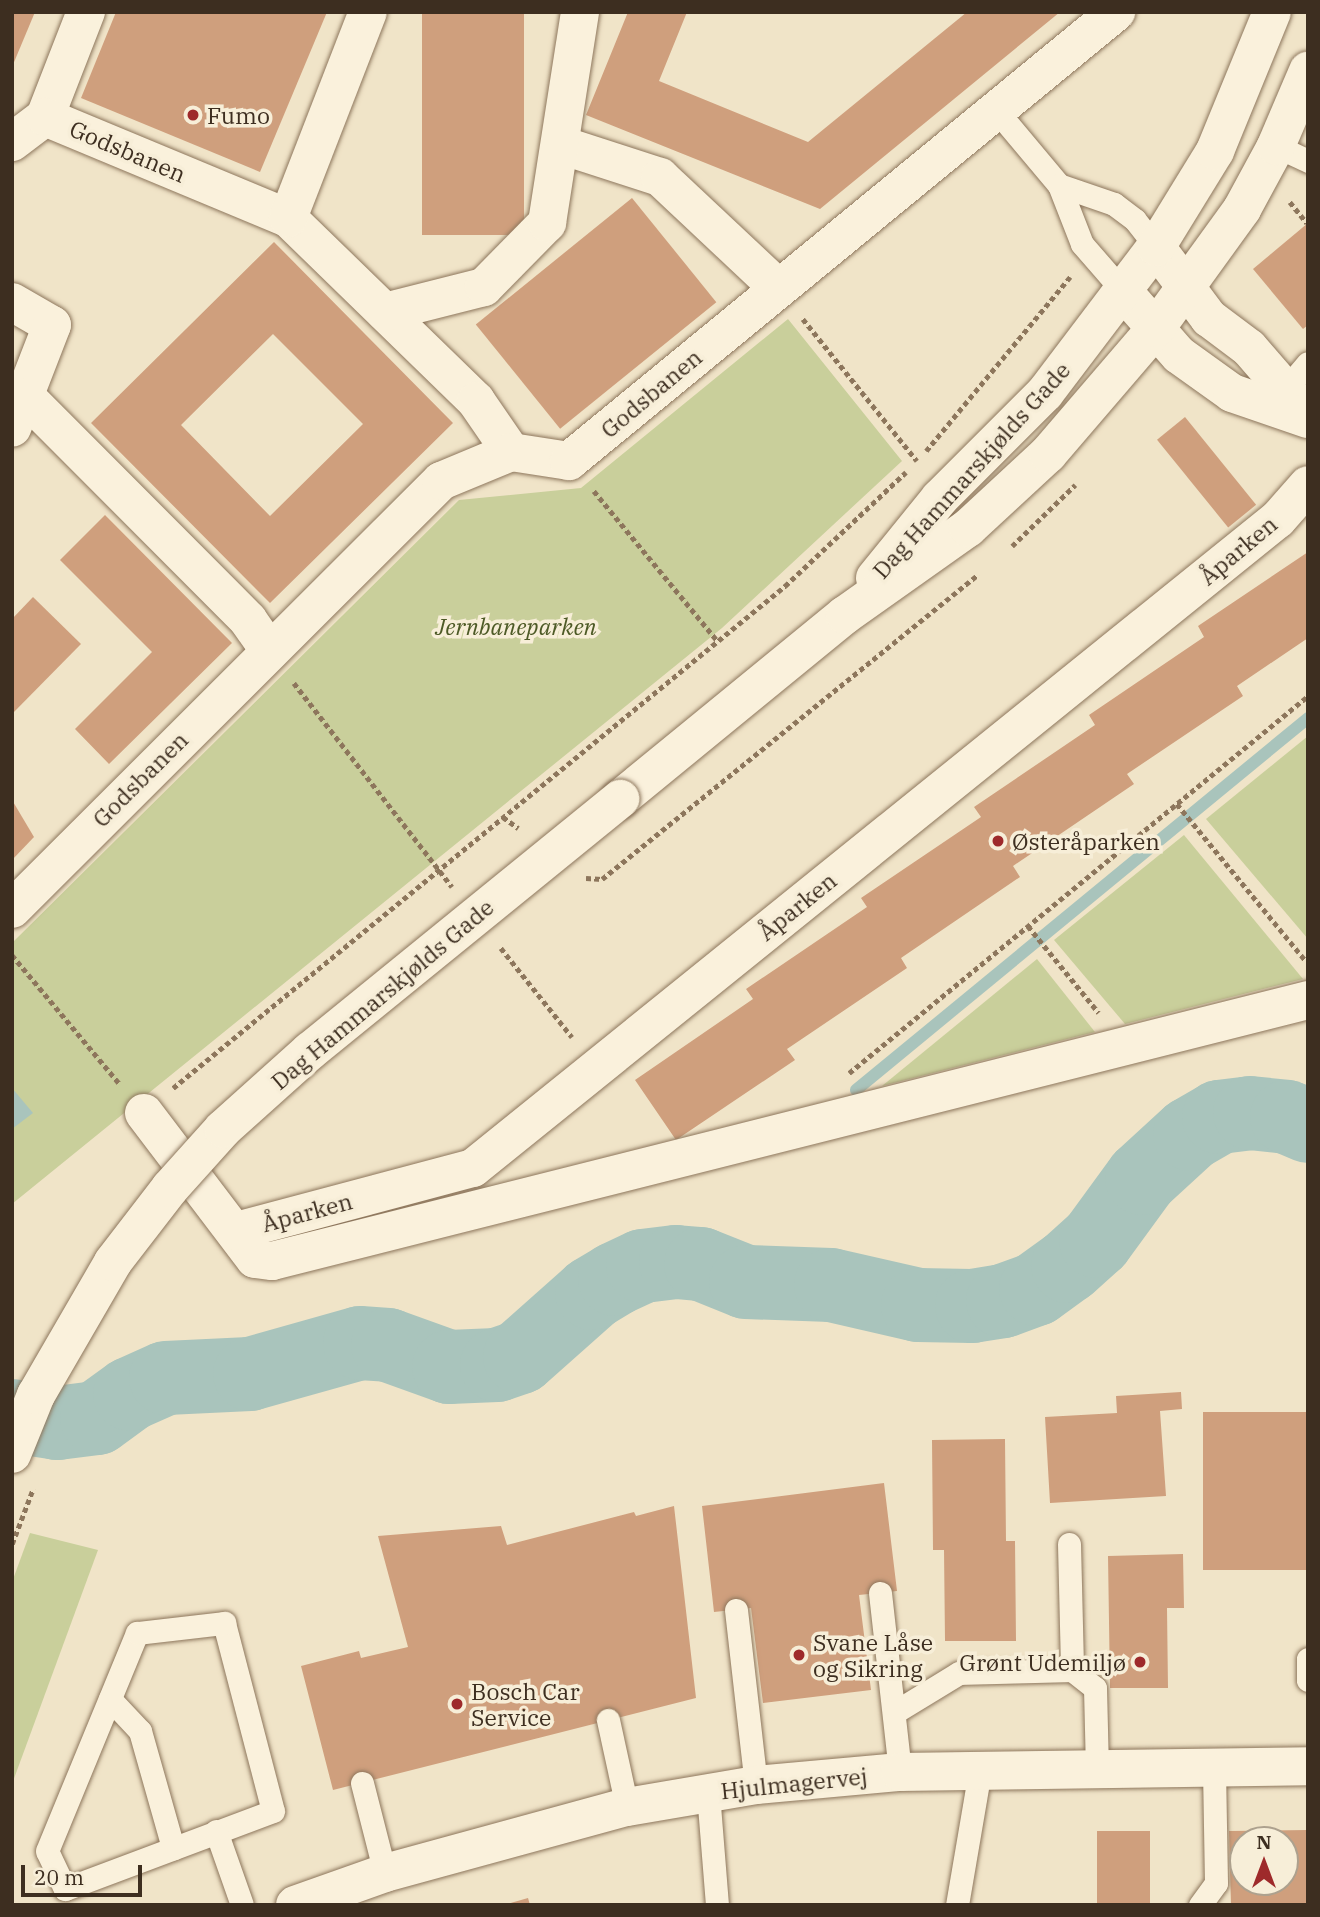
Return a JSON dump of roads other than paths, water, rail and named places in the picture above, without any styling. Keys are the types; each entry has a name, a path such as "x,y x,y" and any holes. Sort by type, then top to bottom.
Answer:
{"street":[{"name":"Godsbanen","path":"12,142 45,117 86,12"},
{"path":"288,218 368,12"},
{"path":"385,312 484,287 524,250 547,222 580,12"},
{"name":"Godsbanen","path":"12,908 441,481 511,452 569,461 1116,12"},
{"name":"Dag Hammarskjølds Gade","path":"845,615 940,498 1045,393 1111,277 1156,247 1215,151 1272,12"},
{"name":"Dag Hammarskjølds Gade","path":"25,1466 41,1384 113,1262 170,1188 223,1129 310,1051 845,615 988,510 1077,424 1156,328 1242,209 1292,154 1308,71"},
{"name":"Godsbanen","path":"45,117 288,218 476,401 511,452"},
{"path":"561,145 660,177 778,288"},
{"path":"1156,247 1209,318 1249,348 1302,397"},
{"path":"1111,277 1179,355 1232,393 1302,397"},
{"path":"12,302 52,325 19,412 248,620 270,651"},
{"name":"Åparken","path":"236,1231 473,1168 1278,519 1308,485"},
{"name":"Åparken","path":"144,1113 255,1259 272,1261 1308,1000"},
{"name":"Hjulmagervej","path":"295,1905 386,1872 627,1807 756,1785 900,1772 1308,1766"}],"lane":[{"path":"996,110 1059,186 1082,244 1111,277"},
{"path":"1059,186 1114,204 1135,220 1156,247"},
{"path":"1069,1544 1072,1670"},
{"path":"880,1593 900,1772"},
{"path":"736,1610 756,1785"},
{"path":"225,1623 273,1811 216,1831 65,1889 47,1851 137,1633 225,1623"},
{"path":"1308,1660 1308,1679"},
{"path":"895,1712 959,1673 1072,1670 1095,1688 1097,1768"},
{"path":"110,1699 140,1731 173,1848"},
{"path":"608,1720 627,1807"},
{"path":"1200,1905 1216,1883 1214,1767"},
{"path":"957,1905 980,1770"},
{"path":"362,1783 386,1872"},
{"path":"708,1793 717,1905"},
{"path":"216,1831 242,1905"}],"water":[{"path":"12,1088 33,1113 12,1129"}],"waterway":[{"path":"856,1090 1308,718"},
{"path":"12,1416 57,1423 97,1418 130,1394 166,1378 250,1374 360,1343 388,1345 449,1367 497,1365 520,1357 592,1293 615,1279 643,1266 676,1262 701,1264 746,1282 831,1285 918,1305 972,1306 1003,1301 1036,1289 1068,1266 1096,1241 1142,1178 1190,1134 1219,1117 1250,1113 1287,1117 1308,1126"}],"place":[{"name":"Fumo","path":"193,115"},
{"name":"Østeråparken","path":"998,841"},
{"name":"Svane Låse og Sikring","path":"799,1655"},
{"name":"Grønt Udemiljø","path":"1140,1662"},
{"name":"Bosch Car Service","path":"457,1704"}],"park label":[{"name":"Jernbaneparken","path":"516,626"}]}
